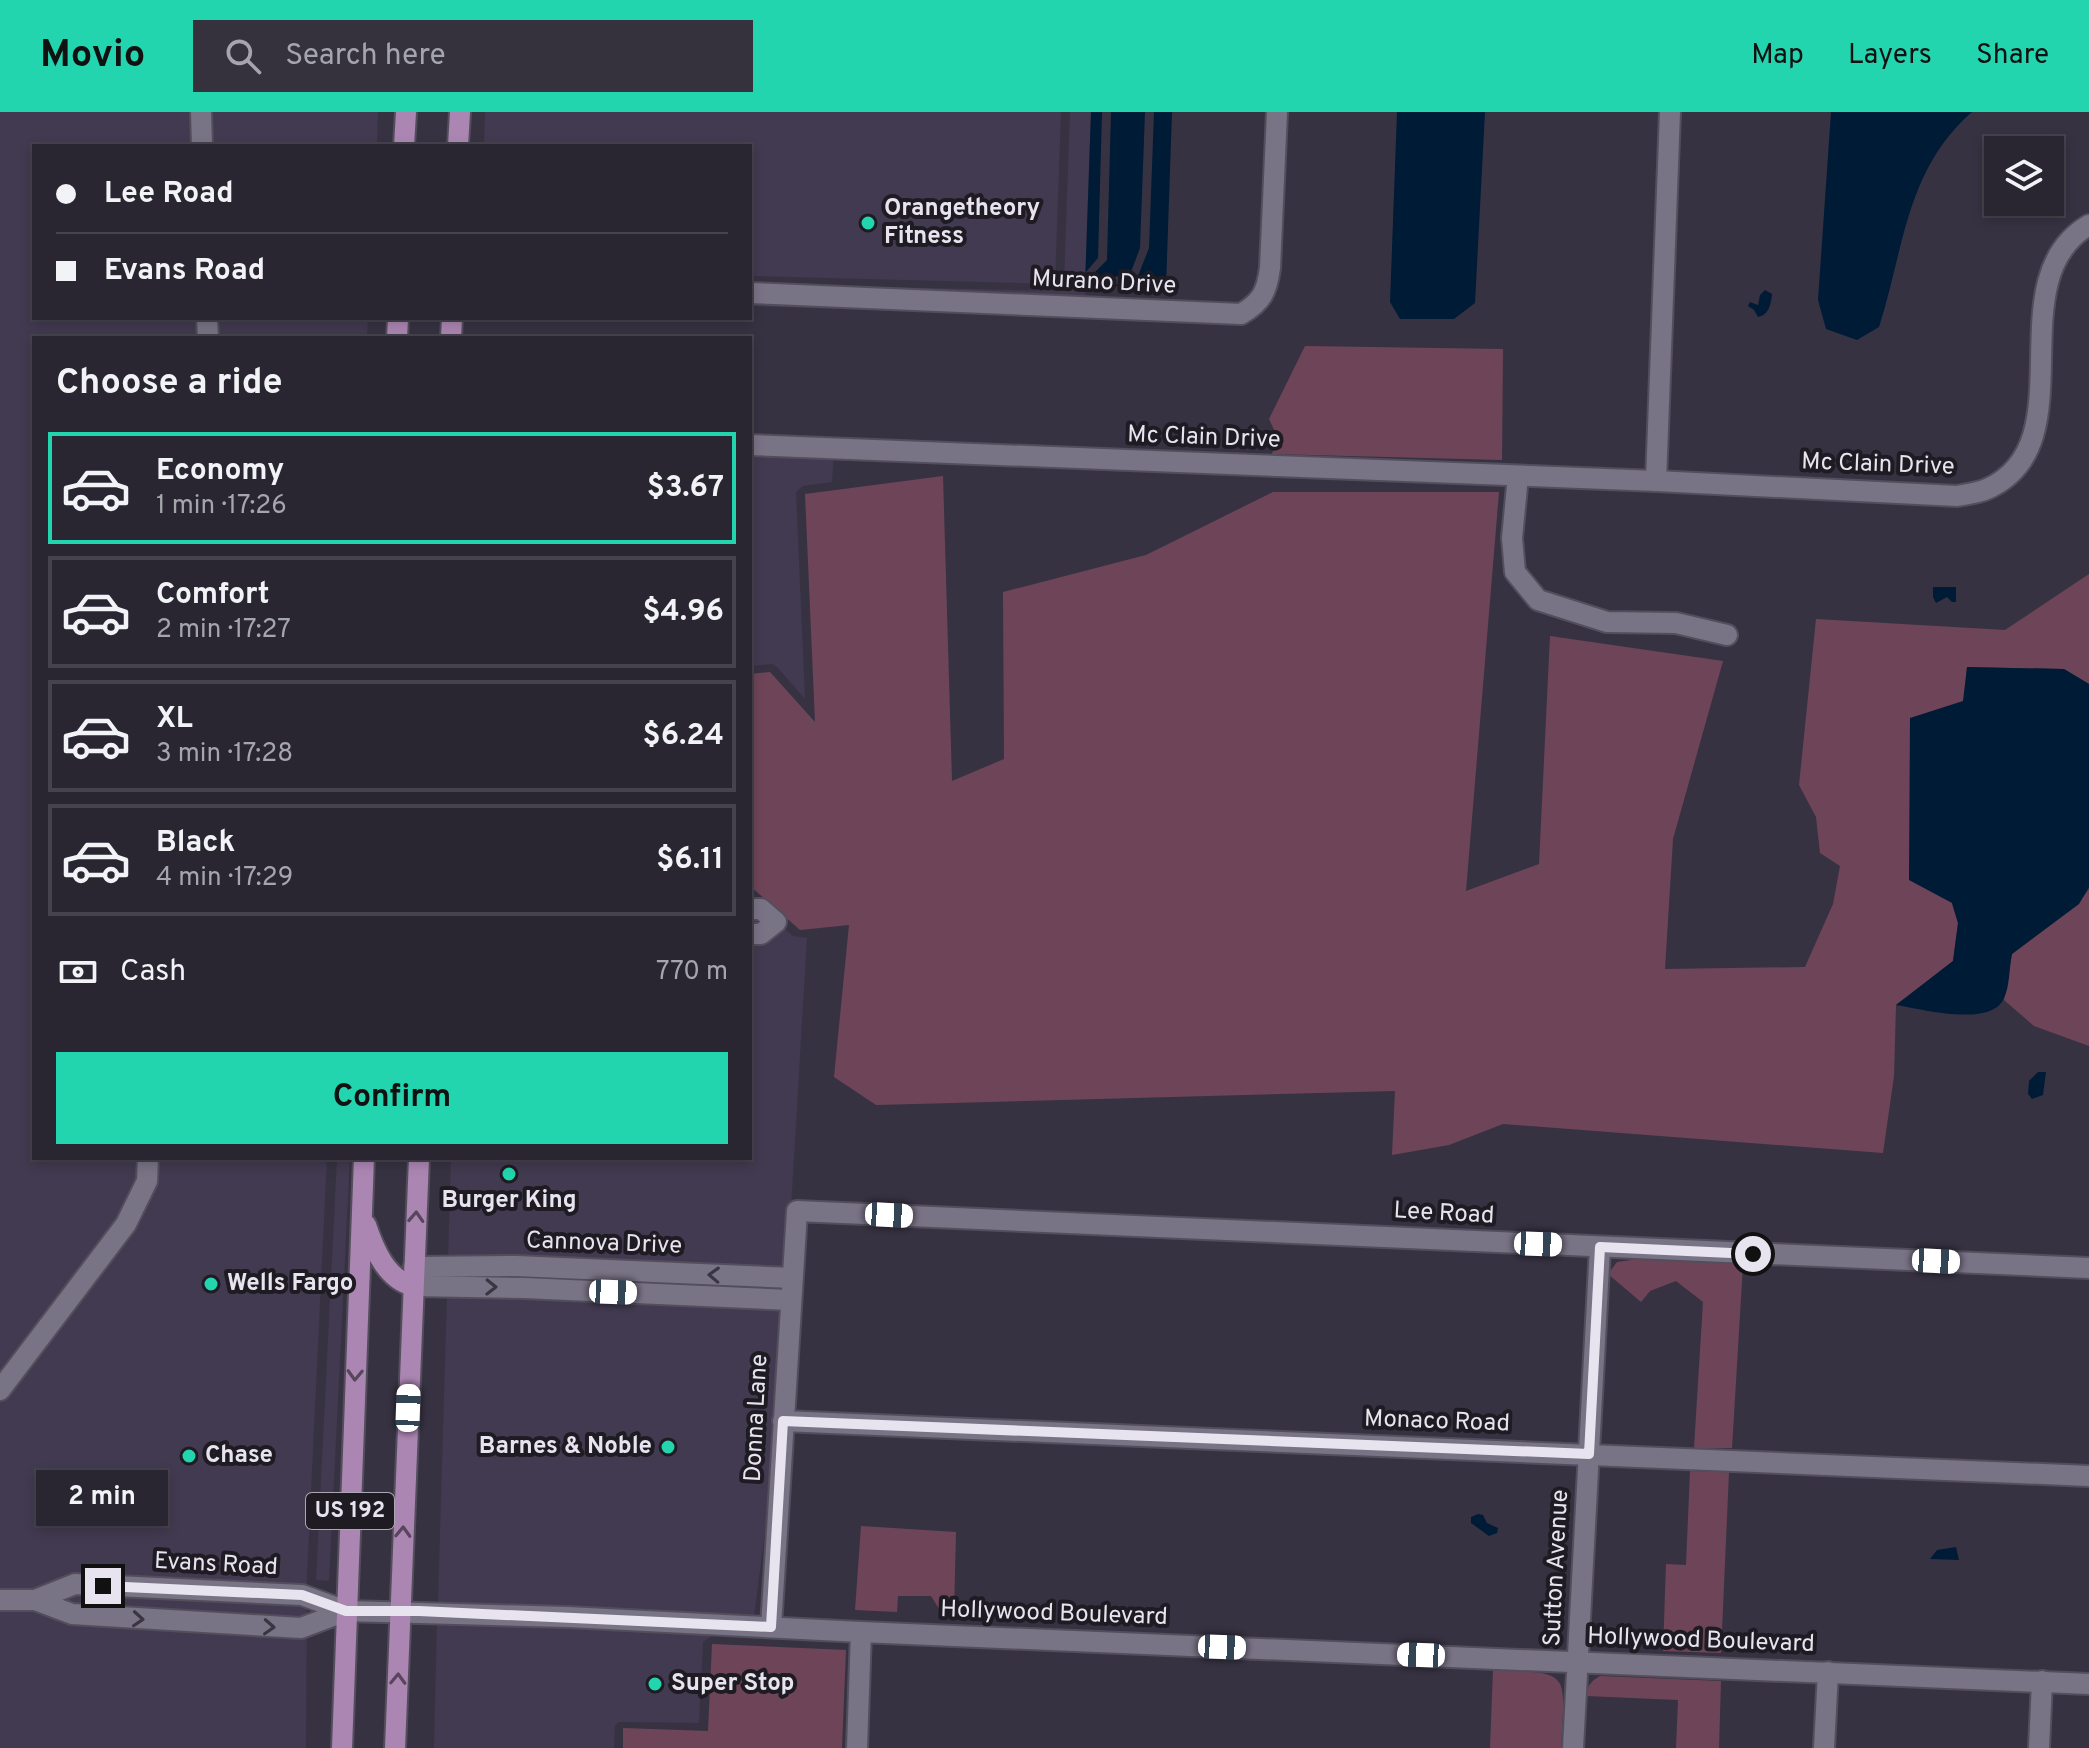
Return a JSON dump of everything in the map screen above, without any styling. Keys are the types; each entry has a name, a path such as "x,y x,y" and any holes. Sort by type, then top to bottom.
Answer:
{"main road":[{"path":"404,144 406,112"},
{"path":"458,144 460,112"},
{"name":"US 192","path":"342,1748 364,1160"},
{"name":"US 192","path":"395,1748 419,1160"},
{"path":"362,1214 382,1262 398,1280 414,1276"}],"street":[{"path":"201,112 202,144"},
{"name":"Murano Drive","path":"752,293 1241,314 1256,306 1266,292 1277,112"},
{"path":"1656,481 1670,112"},
{"name":"Mc Clain Drive","path":"752,445 1957,496 1987,490 2015,473 2032,453 2043,426 2048,287 2059,256 2075,233 2089,225"},
{"path":"1518,476 1512,538 1515,572 1538,600 1607,622 1676,623 1727,635"},
{"path":"752,909 761,909 776,922 761,934 752,934"},
{"path":"0,1390 126,1224 147,1181 148,1160"},
{"name":"Lee Road","path":"797,1211 2089,1268"},
{"name":"Donna Lane","path":"771,1627 797,1211"},
{"name":"Sutton Avenue","path":"1573,1748 1600,1247"},
{"name":"Cannova Drive","path":"414,1276 516,1266 792,1278"},
{"name":"Cannova Drive","path":"414,1276 524,1288 790,1300"},
{"name":"Monaco Road","path":"783,1421 2089,1476"},
{"name":"Evans Road","path":"35,1600 75,1584 302,1595 346,1611"},
{"name":"Evans Road","path":"0,1600 35,1600 72,1614 301,1628 346,1611 400,1610"},
{"name":"Hollywood Boulevard","path":"400,1610 2089,1684"},
{"path":"857,1748 861,1632"},
{"path":"1824,1748 1828,1672"},
{"path":"2039,1748 2042,1681"}],"shaded area":[{"path":"0,112 378,112 377,144 32,144 32,320 368,320 367,336 32,336 32,1160 327,1160 307,1575 306,1748 0,1748"},
{"path":"485,112 1061,112 1055,284 752,276 752,144 484,144"},
{"path":"1070,112 1091,112 1084,317 752,306 752,284 1061,291 1064,284"},
{"path":"1305,346 1503,349 1502,460 1272,454 1277,436 1269,419"},
{"path":"752,450 834,453 832,482 803,486 796,492 805,699 772,664 752,666"},
{"path":"943,476 952,781 1004,759 1003,592 1146,555 1273,492 1499,492 1466,891 1539,864 1550,636 1723,661 1673,839 1665,969 1805,967 1833,904 1840,866 1820,853 1816,817 1799,785 1816,619 2005,630 2089,574 2089,684 2064,669 1967,667 1952,903 1958,923 1953,961 1896,1005 1894,1076 1883,1153 1503,1124 1449,1145 1392,1155 1395,1091 876,1105 834,1077 849,925 800,930 752,888 752,674 770,672 815,722 805,494"},
{"path":"2089,889 2089,1046 2034,1026 2004,1000 2012,954 2078,904"},
{"path":"752,900 793,936 807,938 778,1429 754,1617 438,1602 451,1160 752,1160"},
{"path":"337,1160 350,1160 329,1581 316,1580"},
{"path":"1638,1259 1743,1264 1732,1448 1694,1448 1703,1302 1676,1281 1650,1291 1641,1302 1608,1274 1617,1262"},
{"path":"1690,1471 1729,1472 1721,1653 1663,1651 1666,1564 1686,1565"},
{"path":"861,1526 956,1532 954,1612 941,1612 931,1596 898,1596 897,1612 855,1610"},
{"path":"437,1621 751,1638 712,1636 703,1642 699,1723 618,1722 614,1748 434,1748"},
{"path":"712,1644 846,1650 842,1748 623,1748 623,1728 708,1731"},
{"path":"1493,1670 1538,1673 1558,1681 1563,1704 1561,1748 1490,1748"},
{"path":"1600,1676 1721,1681 1719,1748 1676,1748 1678,1700 1586,1696 1590,1684"}],"water":[{"path":"1091,112 1102,112 1098,258 1086,272 1098,285 1085,285"},
{"path":"1111,112 1145,112 1140,248 1131,272 1105,280 1095,272 1107,260"},
{"path":"1154,112 1172,112 1166,287 1114,286 1138,276 1149,248"},
{"path":"1397,112 1485,112 1475,303 1454,319 1400,319 1390,302"},
{"path":"1831,112 1972,112 1950,134 1920,185 1879,327 1857,340 1826,329 1818,300"},
{"path":"1765,290 1772,294 1770,305 1765,314 1758,317 1748,306 1750,302 1758,305 1760,295"},
{"path":"1933,587 1956,587 1956,602 1947,597 1936,603"},
{"path":"1967,667 2064,669 2089,684 2089,887 2079,904 2012,954 2006,993 1997,1007 1986,1012 1955,1014 1896,1005 1953,961 1958,923 1952,903 1909,880 1910,718 1963,701"},
{"path":"2038,1072 2046,1072 2043,1095 2032,1099 2028,1094 2029,1081"},
{"path":"1478,1514 1498,1528 1497,1533 1489,1536 1471,1523 1471,1517"},
{"path":"1956,1547 1959,1560 1930,1559 1937,1550"}],"place":[{"name":"Orangetheory Fitness","path":"868,223"},
{"name":"Burger King","path":"509,1174"},
{"name":"Wells Fargo","path":"211,1284"},
{"name":"Barnes & Noble","path":"668,1447"},
{"name":"Chase","path":"189,1456"},
{"name":"Super Stop","path":"655,1684"}],"route":[{"path":"103,1586 302,1595 346,1611 419,1611 771,1627 783,1421 1589,1454 1600,1247 1753,1254"}]}
